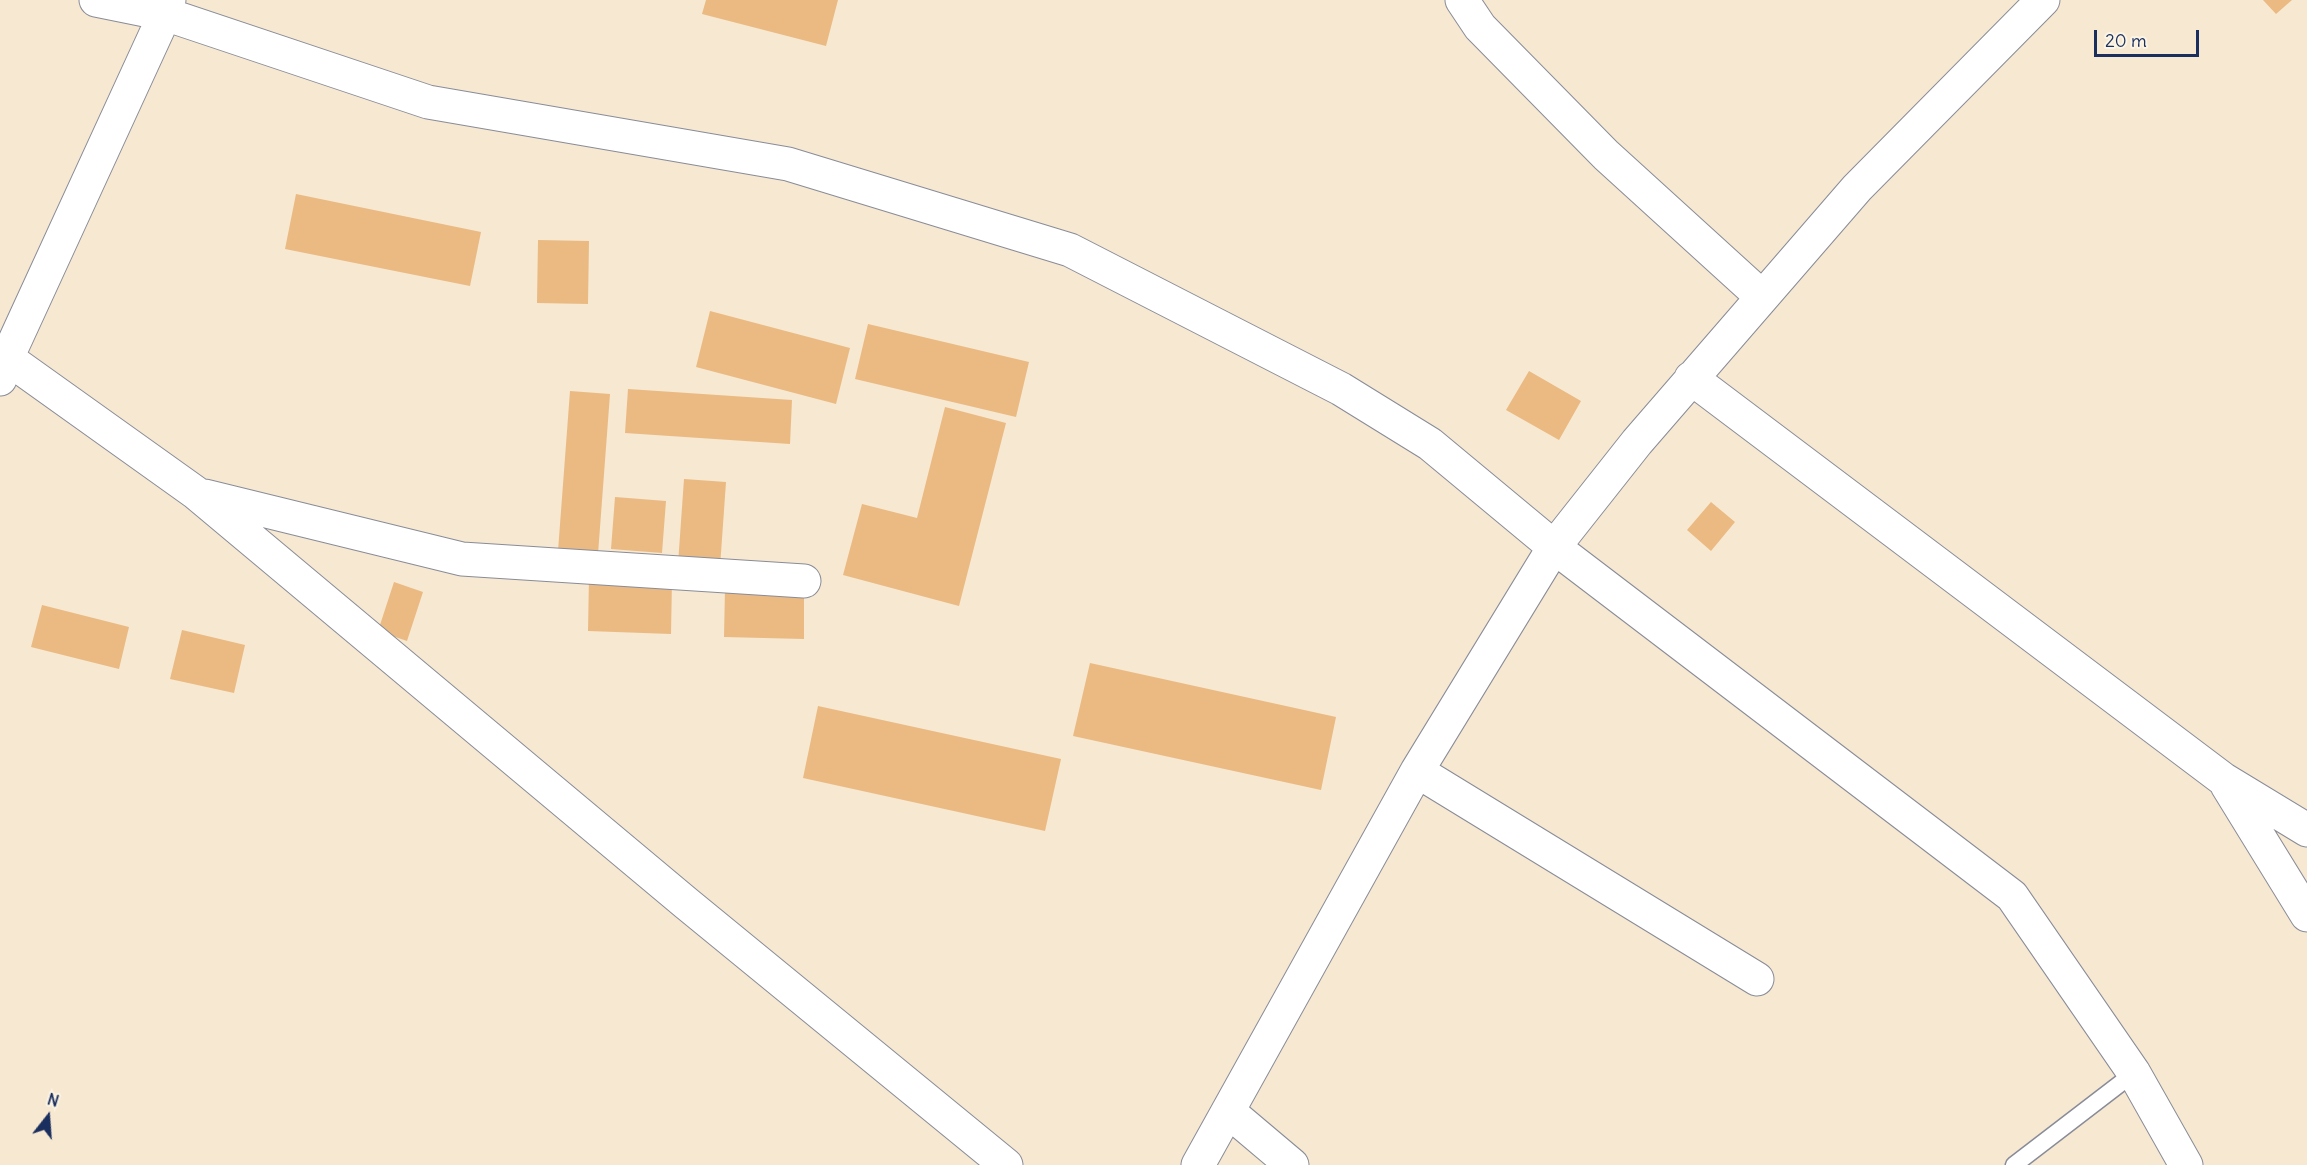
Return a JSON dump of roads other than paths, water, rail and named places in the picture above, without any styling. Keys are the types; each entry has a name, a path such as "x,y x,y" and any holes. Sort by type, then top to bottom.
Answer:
{"street":[{"path":"96,0 167,7 428,102 788,164 1070,250 1351,395 1430,444 1554,547 2012,896 2134,1073 2186,1165"},
{"path":"1462,0 1480,27 1606,155 1761,296"},
{"path":"1198,1165 1417,771 1554,547 1691,378 1857,188 2043,0"},
{"path":"167,7 4,369 196,493 677,895 1006,1165"},
{"path":"1691,378 2223,779 2307,830"},
{"path":"196,493 462,559 804,581"},
{"path":"1417,771 1757,979"},
{"path":"2223,779 2307,915"},
{"path":"1228,1111 1292,1165"}],"lane":[{"path":"2014,1165 2134,1073"}]}
